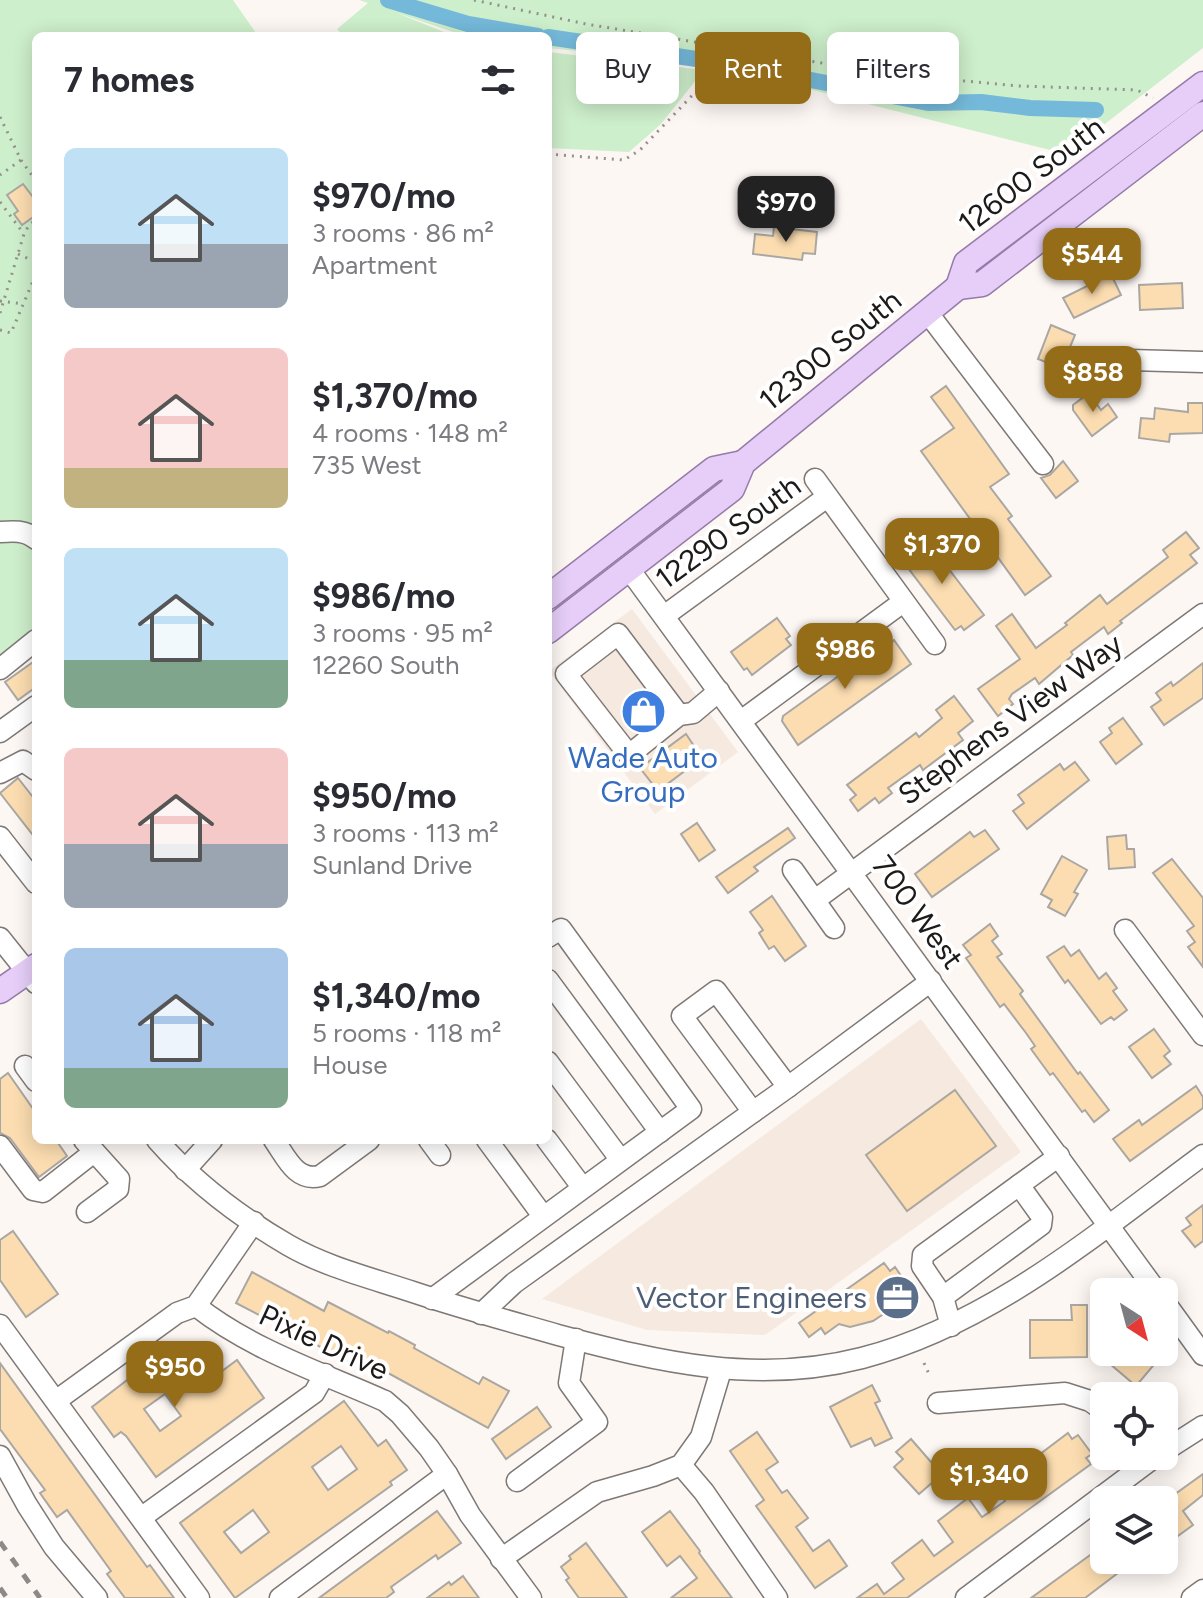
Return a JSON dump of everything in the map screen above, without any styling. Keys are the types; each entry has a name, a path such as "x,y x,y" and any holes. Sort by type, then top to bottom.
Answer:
{"main road":[{"name":"12600 South","path":"1203,84 966,263 958,287 982,284 1203,114"},
{"name":"12300 South","path":"552,594 714,469 743,463 958,287"},
{"name":"12300 South","path":"552,628 732,489 743,463"},
{"path":"0,991 32,975"}],"street":[{"path":"927,312 1043,464"},
{"path":"1130,360 1203,362"},
{"path":"815,479 935,644"},
{"name":"12290 South","path":"664,616 827,497"},
{"path":"0,532 15,531 32,536"},
{"name":"700 West","path":"629,569 1147,1278"},
{"path":"741,721 903,602"},
{"name":"Stephens View Way","path":"815,900 1203,614"},
{"path":"679,715 618,634 566,674 629,755 679,715 693,713 719,691"},
{"path":"0,669 32,643"},
{"path":"0,732 32,709"},
{"path":"0,773 30,765"},
{"path":"0,837 32,878"},
{"path":"793,870 834,928"},
{"path":"432,1299 691,1109 561,929 552,935"},
{"path":"1125,930 1203,1035"},
{"path":"0,938 32,973"},
{"path":"481,1314 514,1283 931,981"},
{"path":"552,985 660,1132"},
{"path":"753,1112 682,1016 716,991 788,1087"},
{"path":"552,1067 620,1159"},
{"path":"161,1144 203,1187 289,1246 326,1263 481,1314 644,1357 721,1370 769,1370 861,1358 951,1326 1032,1279 1203,1155"},
{"path":"185,1170 208,1144"},
{"path":"277,1144 300,1175 313,1178 364,1144"},
{"path":"490,1144 543,1216"},
{"path":"550,1144 582,1187"},
{"path":"0,1146 33,1190 43,1192 89,1146 119,1179 118,1189 87,1212"},
{"path":"951,1326 943,1297 922,1266 923,1255 1059,1156"},
{"path":"943,1297 1041,1225 1042,1217 1019,1185"},
{"path":"57,1400 177,1313 196,1306 254,1222"},
{"name":"Pixie Drive","path":"196,1306 225,1328 261,1348 385,1401 417,1433 447,1474 470,1515 531,1598"},
{"path":"1178,1320 1203,1355"},
{"path":"0,1325 199,1598"},
{"path":"517,1481 597,1422 569,1383 576,1339"},
{"path":"501,1559 597,1492 681,1465 701,1437 721,1370"},
{"path":"142,1517 314,1393 325,1374"},
{"path":"938,1403 1065,1393 1090,1401"},
{"path":"1178,1442 1203,1426"},
{"path":"0,1456 54,1547 97,1598"},
{"path":"681,1465 704,1492 777,1598"},
{"path":"966,1598 1131,1470"},
{"path":"280,1598 447,1474"},
{"path":"1192,1598 1203,1590"}],"path":[{"path":"474,0 586,24 695,42"},
{"path":"811,61 888,74 1019,86 1137,90 1173,108"},
{"path":"552,154 624,160 640,150 695,92"},
{"path":"0,118 32,175"},
{"path":"0,175 21,160"},
{"path":"0,202 24,234"},
{"path":"0,313 24,234 32,223"},
{"path":"18,254 32,260"},
{"path":"0,330 11,333 32,283"},
{"path":"2,301 23,304"},
{"path":"924,1363 929,1374"}],"shaded area":[{"name":"Wade Auto Group","path":"632,609 738,752 655,814 552,675 552,669"},
{"path":"921,1019 1021,1152 765,1335 647,1330 542,1299"}],"green space":[{"path":"0,0 233,0 255,32 32,32 32,653 0,679"},
{"path":"359,0 1203,0 1203,48 1066,154 868,104 959,104 959,32 827,32 827,94 811,90 811,32 695,32 695,63 679,61 679,32 576,32 576,51 552,48 552,32 453,32 397,13 444,32 340,32 337,29 368,3"},
{"path":"552,52 576,55 576,104 677,104 661,124 629,152 552,148"},
{"path":"679,67 695,69 695,81 679,101"}],"building":[{"path":"23,184 32,196 32,218 22,225 14,214 18,211 7,195"},
{"path":"774,227 817,232 815,254 803,253 802,260 753,254 755,234 773,236"},
{"path":"1111,274 1121,295 1074,318 1063,298"},
{"path":"1182,283 1183,308 1140,310 1139,285"},
{"path":"1051,325 1075,335 1068,352 1079,356 1072,373 1038,359"},
{"path":"946,386 1009,474 990,487 1012,516 1008,519 1051,576 1025,595 921,451 954,428 931,397"},
{"path":"1089,393 1101,410 1108,404 1117,417 1092,436 1073,410 1073,405"},
{"path":"1188,403 1203,403 1203,433 1170,434 1169,442 1139,438 1141,418 1154,419 1155,408 1188,412"},
{"path":"1063,461 1078,481 1056,498 1041,478 1050,475"},
{"path":"1186,532 1199,548 1190,555 1197,563 1120,621 1122,623 1108,634 1104,627 1071,652 1073,655 1039,684 1035,678 1012,694 1009,699 1013,704 998,716 978,689 1020,659 996,626 1012,614 1036,648 1100,595 1107,604 1168,557 1163,550"},
{"path":"925,538 984,615 964,630 961,626 955,630 902,560 902,555"},
{"path":"777,618 790,636 786,639 791,645 752,675 747,668 744,670 731,652"},
{"path":"890,639 892,642 894,640 911,664 798,745 782,721 783,716"},
{"path":"32,663 32,690 18,700 5,682"},
{"path":"1203,663 1203,698 1164,725 1151,707 1161,700 1156,693 1171,682 1173,686"},
{"path":"954,696 973,721 958,733 963,740 923,770 920,765 888,788 892,793 879,803 875,798 858,811 850,800 856,795 847,785 916,733 919,737 942,718 936,710"},
{"path":"1123,718 1142,744 1116,764 1100,742 1112,733 1109,728"},
{"name":"Wade Auto Group","path":"686,734 702,758 658,791 640,768"},
{"path":"1075,762 1089,780 1027,829 1013,811 1024,803 1018,795 1060,764 1064,770"},
{"path":"18,778 32,796 32,834 0,793"},
{"path":"697,823 715,850 699,861 681,834"},
{"path":"788,828 795,838 754,867 758,871 728,893 716,877"},
{"path":"985,830 999,849 932,897 915,874 970,832 974,837"},
{"path":"1126,835 1127,849 1134,849 1135,867 1109,869 1107,837"},
{"path":"1062,856 1087,870 1065,916 1048,907 1052,900 1041,894"},
{"path":"1172,859 1203,898 1203,967 1188,947 1195,942 1187,931 1194,926 1153,873"},
{"path":"772,896 806,946 785,961 774,946 769,949 759,933 763,930 750,912"},
{"path":"990,924 998,936 992,941 1002,954 997,957 1023,991 1020,994 1078,1074 1080,1072 1109,1110 1094,1122 1085,1110 1082,1112 1053,1073 1050,1075 1031,1049 1035,1046 1026,1033 1004,1004 1000,1007 966,958 971,955 963,945"},
{"path":"1064,946 1071,956 1079,950 1099,979 1106,973 1117,988 1113,991 1127,1010 1114,1020 1111,1017 1101,1024 1047,957"},
{"path":"1154,1029 1170,1051 1164,1056 1171,1064 1152,1078 1129,1047"},
{"path":"8,1073 32,1107 32,1144 59,1144 67,1156 39,1177 10,1138 0,1133 0,1079"},
{"path":"1196,1086 1203,1097 1203,1108 1130,1161 1113,1139 1139,1120 1142,1125"},
{"path":"955,1090 996,1146 907,1211 866,1155"},
{"path":"1203,1205 1203,1241 1195,1247 1182,1231 1191,1225 1186,1218"},
{"path":"13,1231 58,1294 26,1317 0,1280 0,1240"},
{"path":"884,1263 890,1271 895,1267 917,1299 889,1318 885,1313 873,1321 850,1327 839,1324 825,1334 821,1328 809,1337 799,1323"},
{"path":"252,1272 324,1311 328,1302 389,1331 479,1384 483,1377 509,1391 488,1428 359,1357 355,1365 236,1303"},
{"path":"1071,1305 1087,1305 1087,1357 1030,1358 1030,1320 1072,1320"},
{"path":"169,1348 198,1389 237,1360 264,1398 156,1477 126,1436 121,1432 114,1437 92,1407","holes":["165,1394 181,1416 160,1431 144,1409"]},
{"path":"0,1363 147,1567 150,1565 174,1598 125,1598 107,1574 111,1571 67,1510 57,1517 40,1493 45,1490 0,1429"},
{"path":"1112,1366 1153,1366 1139,1382 1131,1382"},
{"path":"872,1385 880,1401 875,1403 892,1438 875,1446 871,1438 851,1447 830,1407"},
{"path":"344,1401 378,1446 386,1440 407,1470 390,1482 392,1485 235,1598 180,1523","holes":["341,1446 357,1469 328,1490 312,1467","253,1510 269,1532 241,1553 224,1532"]},
{"path":"537,1407 551,1427 506,1459 492,1439"},
{"path":"757,1432 778,1462 766,1470 782,1493 787,1490 808,1518 796,1527 813,1551 829,1540 847,1566 815,1588 756,1506 764,1500 730,1451"},
{"path":"1068,1433 1072,1439 1078,1435 1090,1451 1086,1458 1090,1465 907,1598 857,1598 877,1584 884,1594 904,1579 892,1563 922,1540 934,1556 953,1542 938,1521 968,1498 982,1517 1005,1501 995,1488"},
{"path":"911,1439 931,1462 937,1457 948,1469 919,1494 894,1467 903,1459 896,1452"},
{"path":"1203,1474 1203,1495 1183,1511 1193,1525 1178,1536 1178,1492"},
{"path":"437,1511 461,1543 438,1559 436,1555 391,1587 394,1592 386,1598 319,1598"},
{"path":"670,1511 732,1598 671,1598 697,1578 680,1556 667,1566 642,1532"},
{"path":"586,1543 627,1598 579,1598 561,1567"},
{"path":"1090,1555 1090,1574 1117,1574 1085,1598 1031,1598"},
{"path":"463,1576 479,1598 427,1598 449,1582 451,1585"}],"waterway":[{"path":"388,0 468,24 515,32"},
{"path":"552,38 695,59"},
{"path":"811,80 928,103 981,102 1030,108 1096,110"}],"railway":[{"path":"0,1542 40,1598"},
{"path":"0,1588 7,1598"}],"place":[{"name":"Wade Auto Group","path":"643,711"},
{"name":"Vector Engineers","path":"898,1297"}]}
